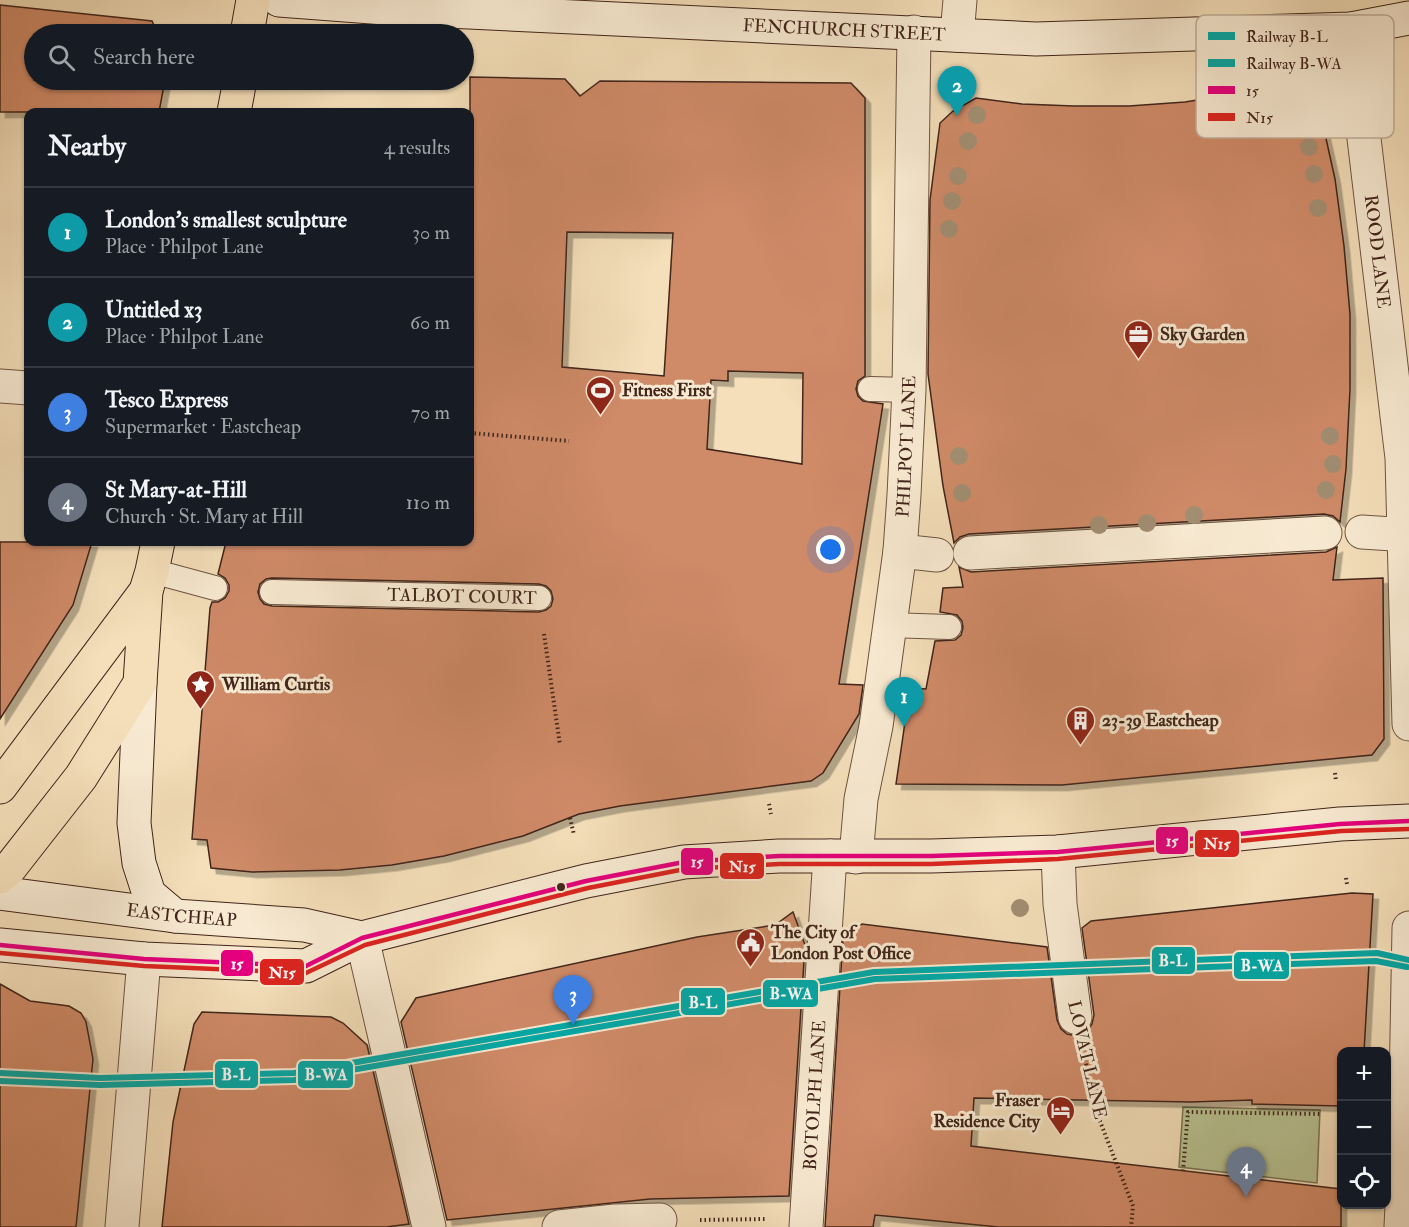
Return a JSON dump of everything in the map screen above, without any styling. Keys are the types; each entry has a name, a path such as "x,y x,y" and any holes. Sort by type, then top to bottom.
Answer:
{"main road":[{"path":"249,24 253,0"},
{"path":"235,108 238,90"},
{"path":"0,877 9,869 81,777 140,683 152,568"},
{"path":"0,787 152,568"}],"street":[{"name":"FENCHURCH STREET","path":"279,0 385,8 957,35 1065,39 1196,34"},
{"path":"957,35 960,0"},
{"name":"FENCHURCH STREET","path":"1394,21 1409,18"},
{"name":"PHILPOT LANE","path":"843,856 861,799 876,726 900,551 909,390 914,32"},
{"name":"ROOD LANE","path":"1366,138 1403,407 1402,458 1407,535 1409,724"},
{"path":"0,386 24,388"},
{"path":"1362,532 1407,535"},
{"path":"970,553 1325,533"},
{"path":"900,551 938,555"},
{"path":"140,683 134,823 139,863 149,894 175,915"},
{"name":"EASTCHEAP","path":"0,945 144,959 306,966 362,938 586,880 684,862 779,856 932,856 1058,852 1340,824 1409,821"},
{"name":"LOVAT LANE","path":"1058,852 1060,904 1075,1017"},
{"name":"BOTOLPH LANE","path":"806,1225 843,856"},
{"name":"EASTCHEAP","path":"0,893 175,915 304,925 362,938"},
{"path":"1401,1227 1409,928"},
{"path":"362,938 429,1227"},
{"path":"122,1227 144,959"},
{"path":"559,1227 615,1221 660,1220"}],"lane":[{"path":"870,389 909,390"},
{"path":"152,568 215,588"},
{"name":"TALBOT COURT","path":"272,592 538,598"},
{"path":"889,625 949,627"}],"path":[{"path":"474,433 568,441"},
{"name":"TALBOT COURT","path":"538,598 560,745"},
{"path":"570,818 574,835"},
{"path":"1346,878 1347,885"},
{"name":"LOVAT LANE","path":"1075,1017 1098,1116 1133,1206 1131,1227"},
{"path":"1183,1171 1188,1112 1322,1114"},
{"path":"660,1220 777,1220 806,1225"}],"green space":[{"path":"1183,1107 1320,1110 1317,1183 1179,1167"}],"building":[{"path":"0,5 152,21 153,24 24,24 24,90 163,90 160,108 24,108 24,112 0,112"},
{"path":"474,77 565,79 580,96 600,81 851,83 865,98 865,376 858,381 856,389 863,401 883,404 839,684 863,685 859,714 823,773 811,781 620,806 579,814 523,836 444,856 392,865 340,870 252,872 211,868 207,840 192,839 210,608 212,602 225,598 229,591 225,578 218,574 225,546 474,546 474,108 470,108 470,90 474,90","holes":["567,232 673,233 664,376 562,367","728,371 803,373 802,464 707,449 711,380 728,381","272,578 539,584 551,591 553,599 551,606 539,612 272,606 264,604 258,592 260,584"]},
{"name":"Sky Garden","path":"976,98 1022,104 1074,106 1129,106 1196,100 1196,138 1326,138 1335,179 1350,314 1350,389 1346,469 1340,522 1333,516 1324,514 969,534 960,537 954,543 943,486 928,374 930,200 940,123 953,111"},
{"path":"0,542 24,542 24,546 91,546 73,605 0,719"},
{"path":"1337,547 1333,580 1383,578 1384,739 1372,755 1062,785 896,784 910,688 926,689 935,641 955,640 961,635 962,621 957,615 940,612 943,588 963,587 959,567 971,572 1326,552"},
{"path":"1352,893 1373,894 1364,1047 1337,1047 1337,1106 1252,1104 1252,1100 1191,1102 974,1098 971,1146 1337,1189 1337,1209 1341,1209 1341,1227 999,1227 875,1215 873,1227 825,1227 843,938 862,924 1047,947 1057,1020 1061,1029 1067,1034 1077,1036 1087,1031 1094,1015 1082,928 1091,921"},
{"path":"793,912 805,945 789,1196 650,1199 447,1220 401,1022 416,998 697,937 775,925"},
{"path":"0,984 30,1001 69,1006 81,1013 86,1022 93,1059 76,1227 0,1227"},
{"path":"202,1012 331,1017 343,1023 367,1045 409,1224 386,1227 162,1227 173,1122 194,1024"}],"rail line":[{"name":"B-L","path":"0,1073 100,1078 294,1073 874,972 1377,953 1409,960"},
{"name":"B-WA","path":"0,1081 100,1085 294,1080 875,979 1376,961 1407,967"}],"transit line":[{"name":"15","path":"0,945 144,959 306,966 362,938 586,881 684,862 779,856 931,856 1058,852 1340,824 1409,821"},
{"name":"N15","path":"0,953 144,966 306,973 365,945 588,888 685,869 779,864 931,864 1058,859 1341,831 1409,829"}],"place":[{"name":"Untitled x3","path":"957,116"},
{"name":"Sky Garden","path":"1139,360"},
{"name":"Fitness First","path":"601,416"},
{"name":"William Curtis","path":"201,710"},
{"name":"London’s smallest sculpture","path":"904,727"},
{"name":"23-39 Eastcheap","path":"1081,746"},
{"name":"The City of London Post Office","path":"750,968"},
{"name":"Tesco Express","path":"573,1025"},
{"name":"Fraser Residence City","path":"1061,1136"},
{"name":"St Mary-at-Hill","path":"1246,1197"}]}
